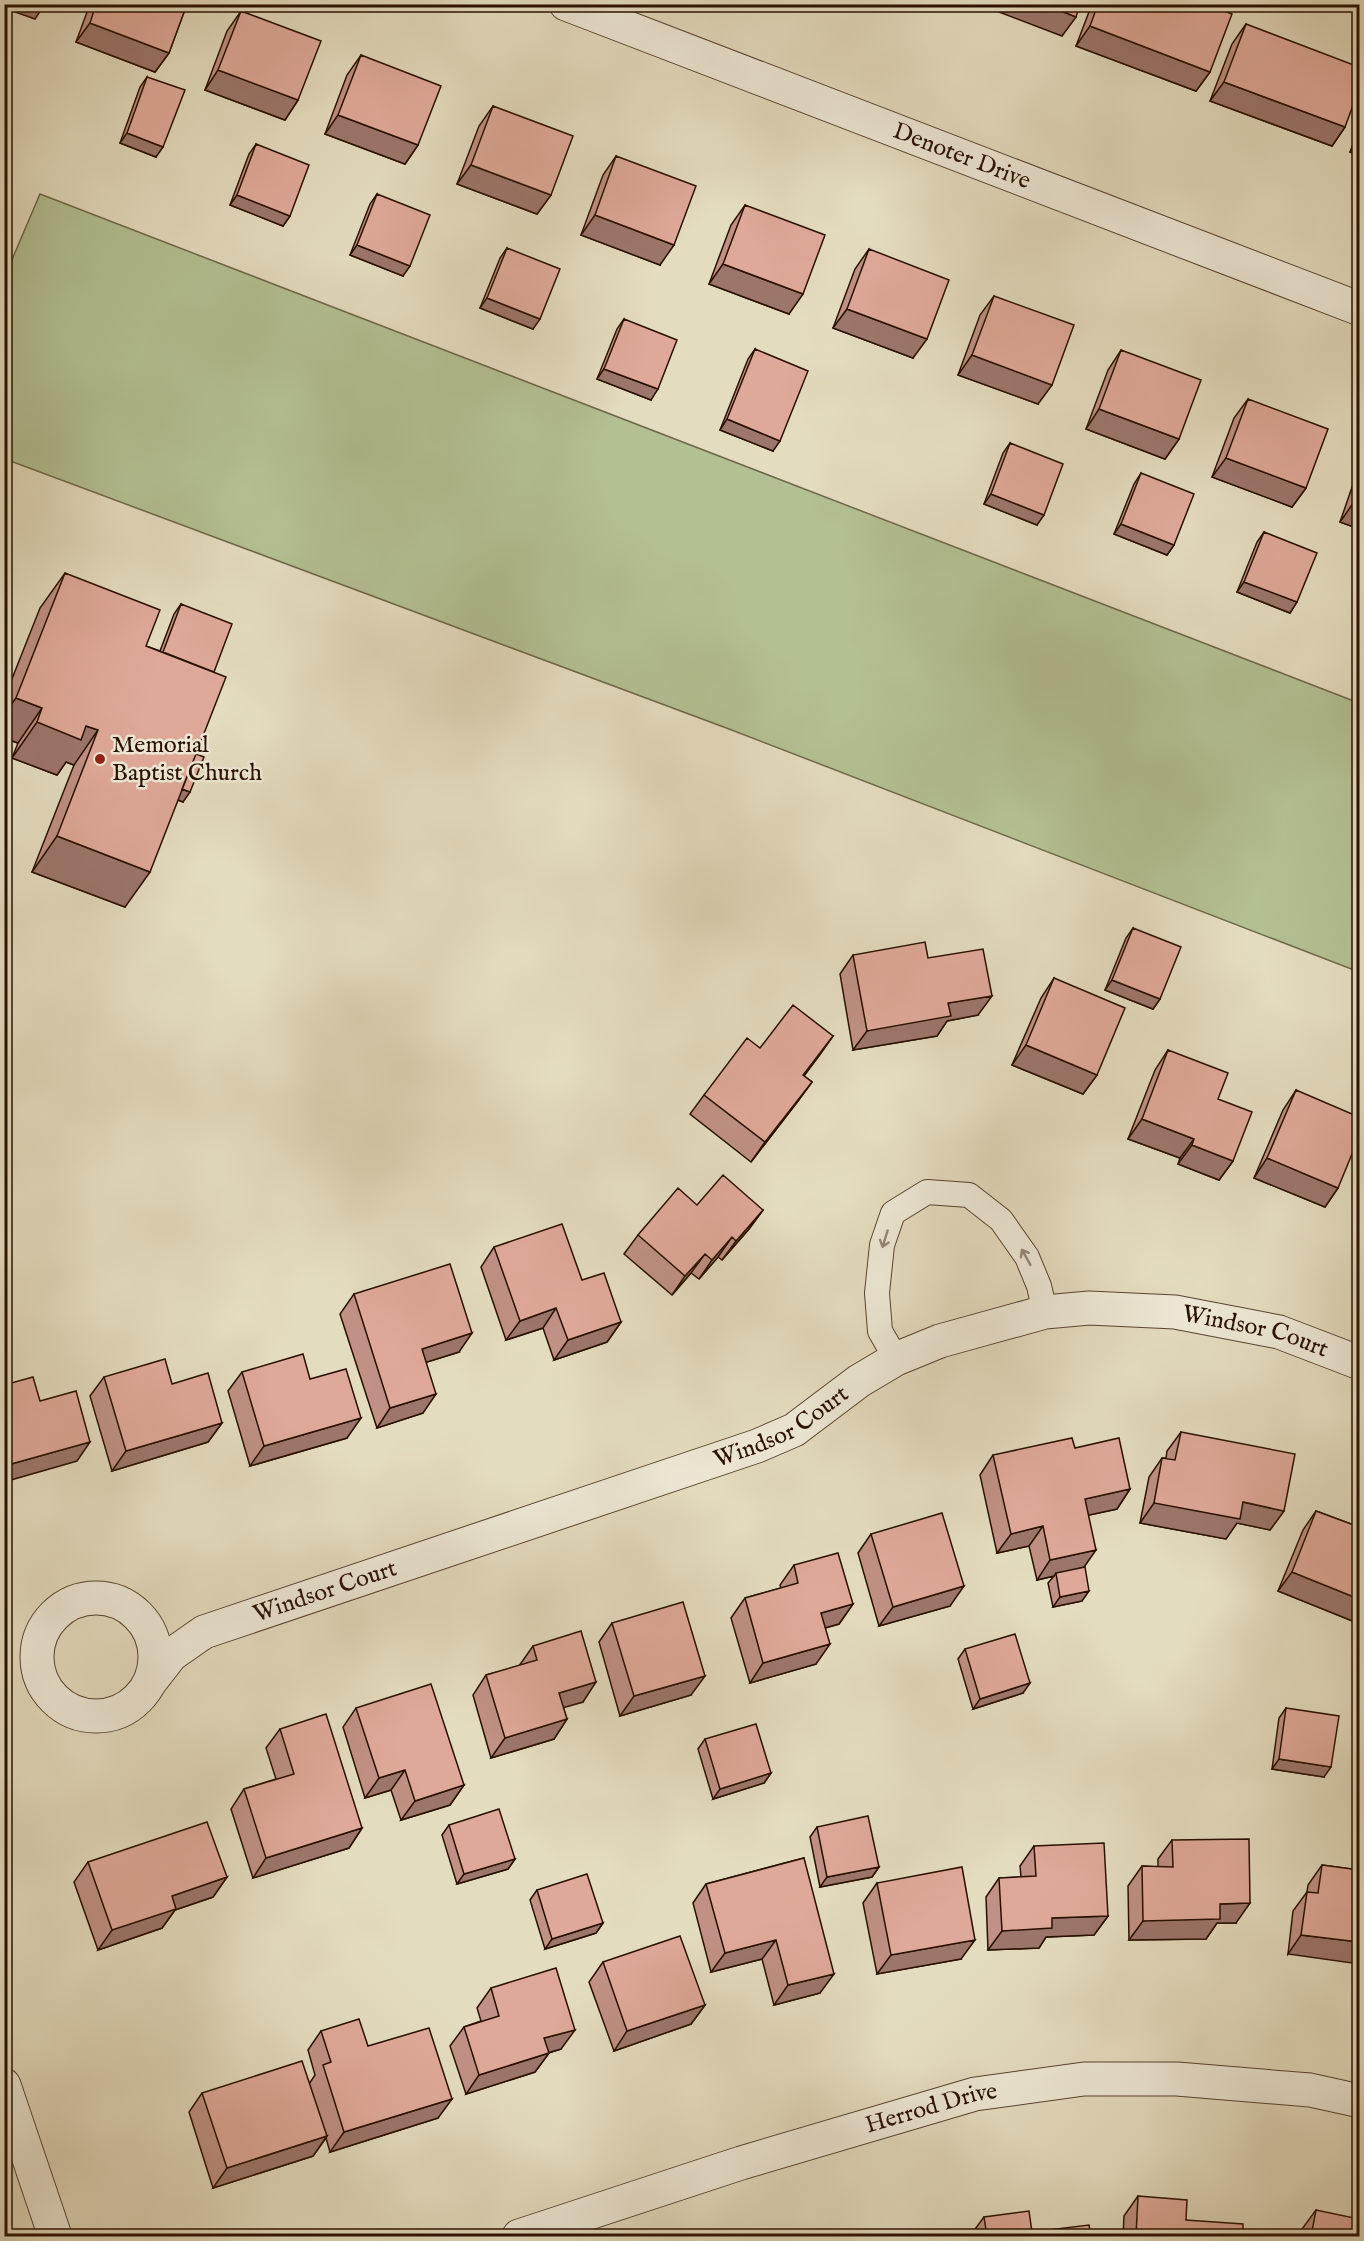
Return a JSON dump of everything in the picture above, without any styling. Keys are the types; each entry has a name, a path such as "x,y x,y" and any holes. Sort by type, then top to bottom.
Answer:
{"street":[{"name":"Denoter Drive","path":"566,4 1359,309"},
{"name":"Windsor Court","path":"204,1632 165,1623 132,1610 115,1600 95,1598 76,1600 59,1610 46,1624 38,1642 36,1661 38,1671 51,1696 66,1708 84,1716 103,1716 122,1710 139,1699 171,1655 204,1632 757,1446 794,1430 859,1381 896,1359 940,1341 1045,1312 1089,1308 1175,1312 1279,1332 1359,1363"},
{"path":"132,1610 146,1625 153,1643 155,1663 150,1682"},
{"name":"Herrod Drive","path":"519,2236 741,2163 975,2094 1084,2079 1177,2079 1310,2090 1359,2101"},
{"path":"4,2085 55,2236"}],"lane":[{"path":"896,1359 880,1330 877,1293 882,1245 893,1213 927,1192 969,1195 1001,1220 1027,1257 1039,1286 1045,1312"}],"green space":[{"path":"40,194 1359,703 1359,972 729,729 5,459 5,276"}],"building":[{"path":"96,4 187,4 169,53 90,23"},
{"path":"1044,4 1080,4 1076,17"},
{"path":"1098,4 1206,4 1232,14 1210,72 1090,26"},
{"path":"241,11 321,41 298,100 218,70"},
{"path":"1246,24 1359,67 1359,89 1345,127 1224,82"},
{"path":"361,55 441,86 418,145 338,115"},
{"path":"147,77 185,90 163,147 127,133"},
{"path":"493,106 573,136 551,195 471,165"},
{"path":"256,144 309,165 290,216 237,195"},
{"path":"616,156 696,186 674,245 595,215"},
{"path":"377,194 430,215 410,266 357,245"},
{"path":"745,205 825,235 803,294 723,264"},
{"path":"507,248 560,269 540,319 487,298"},
{"path":"869,249 949,280 927,339 847,309"},
{"path":"994,296 1074,325 1052,385 972,355"},
{"path":"624,319 677,340 658,389 604,369"},
{"path":"755,349 808,371 780,441 727,419"},
{"path":"1121,350 1201,380 1179,439 1099,409"},
{"path":"1248,399 1328,429 1306,488 1226,458"},
{"path":"1010,443 1063,464 1044,515 991,494"},
{"path":"1141,473 1194,494 1174,545 1121,524"},
{"path":"1359,486 1359,504 1354,502"},
{"path":"1264,532 1317,553 1297,602 1244,582"},
{"name":"Memorial Baptist Church","path":"65,573 160,610 146,646 226,677 150,872 57,836 98,730 86,726 81,740 37,722 42,708 16,698"},
{"path":"181,604 232,624 214,672 163,652"},
{"path":"196,754 204,757 190,792 182,789"},
{"path":"1133,928 1181,947 1160,999 1112,980"},
{"path":"925,942 928,958 983,949 992,996 948,1003 951,1016 867,1031 853,955"},
{"path":"1054,978 1125,1008 1097,1075 1026,1045"},
{"path":"793,1005 833,1036 803,1075 812,1082 765,1142 704,1095 747,1038 760,1048"},
{"path":"1168,1050 1228,1073 1218,1099 1252,1112 1233,1161 1192,1145 1194,1139 1142,1119"},
{"path":"1296,1090 1359,1117 1359,1137 1338,1188 1267,1158"},
{"path":"723,1175 763,1210 736,1241 732,1237 712,1260 705,1254 685,1276 638,1235 678,1188 697,1205"},
{"path":"562,1224 582,1280 604,1273 621,1322 568,1340 556,1308 520,1321 494,1247"},
{"path":"450,1264 472,1333 422,1349 436,1394 390,1408 354,1294"},
{"path":"303,1354 310,1379 346,1369 361,1418 264,1446 242,1372"},
{"path":"165,1359 172,1384 208,1373 222,1423 126,1451 104,1377"},
{"path":"33,1377 40,1401 76,1391 90,1442 4,1466 4,1385"},
{"path":"1181,1432 1295,1454 1284,1511 1243,1502 1240,1519 1154,1503 1162,1458 1175,1460"},
{"path":"1072,1438 1075,1448 1119,1438 1130,1489 1085,1499 1096,1550 1050,1560 1043,1526 1011,1534 993,1455"},
{"path":"1316,1511 1359,1527 1359,1599 1292,1572"},
{"path":"942,1513 964,1586 893,1607 871,1534"},
{"path":"838,1553 853,1604 821,1613 830,1644 763,1663 745,1598 798,1583 794,1565"},
{"path":"1085,1567 1089,1591 1060,1597 1056,1573"},
{"path":"683,1602 705,1676 634,1696 612,1623"},
{"path":"581,1631 596,1682 559,1693 567,1719 505,1738 486,1675 537,1660 533,1646"},
{"path":"1015,1634 1030,1683 980,1699 965,1649"},
{"path":"431,1684 464,1785 415,1801 405,1770 379,1778 356,1708"},
{"path":"1286,1708 1339,1716 1331,1767 1279,1759"},
{"path":"326,1714 362,1828 266,1858 244,1789 294,1774 280,1729"},
{"path":"756,1724 771,1773 720,1789 705,1739"},
{"path":"499,1809 515,1859 464,1874 449,1825"},
{"path":"868,1816 879,1867 827,1877 817,1827"},
{"path":"207,1822 227,1877 172,1896 176,1909 112,1930 88,1862"},
{"path":"1249,1839 1250,1903 1220,1904 1220,1919 1143,1921 1142,1866 1173,1867 1172,1840"},
{"path":"1104,1843 1108,1916 1052,1918 1052,1928 1002,1931 999,1878 1036,1876 1034,1846"},
{"path":"804,1858 834,1974 788,1985 776,1940 725,1953 706,1884"},
{"path":"1322,1865 1359,1870 1359,1942 1301,1935 1307,1892 1318,1893"},
{"path":"962,1867 975,1940 891,1955 877,1883"},
{"path":"587,1874 603,1923 552,1939 537,1890"},
{"path":"680,1936 705,2005 627,2031 603,1962"},
{"path":"556,1968 575,2030 544,2038 549,2053 479,2075 464,2027 499,2016 491,1988"},
{"path":"359,2019 368,2046 429,2028 452,2099 344,2132 323,2065 331,2062 321,2031"},
{"path":"302,2061 327,2136 227,2168 202,2093"},
{"path":"1138,2196 1187,2200 1186,2220 1243,2224 1243,2236 1136,2236"},
{"path":"1316,2210 1359,2219 1359,2236 1311,2236"},
{"path":"1029,2211 1032,2232 1089,2225 1091,2236 987,2236 984,2217"}],"place":[{"name":"Memorial Baptist Church","path":"100,759"}]}
